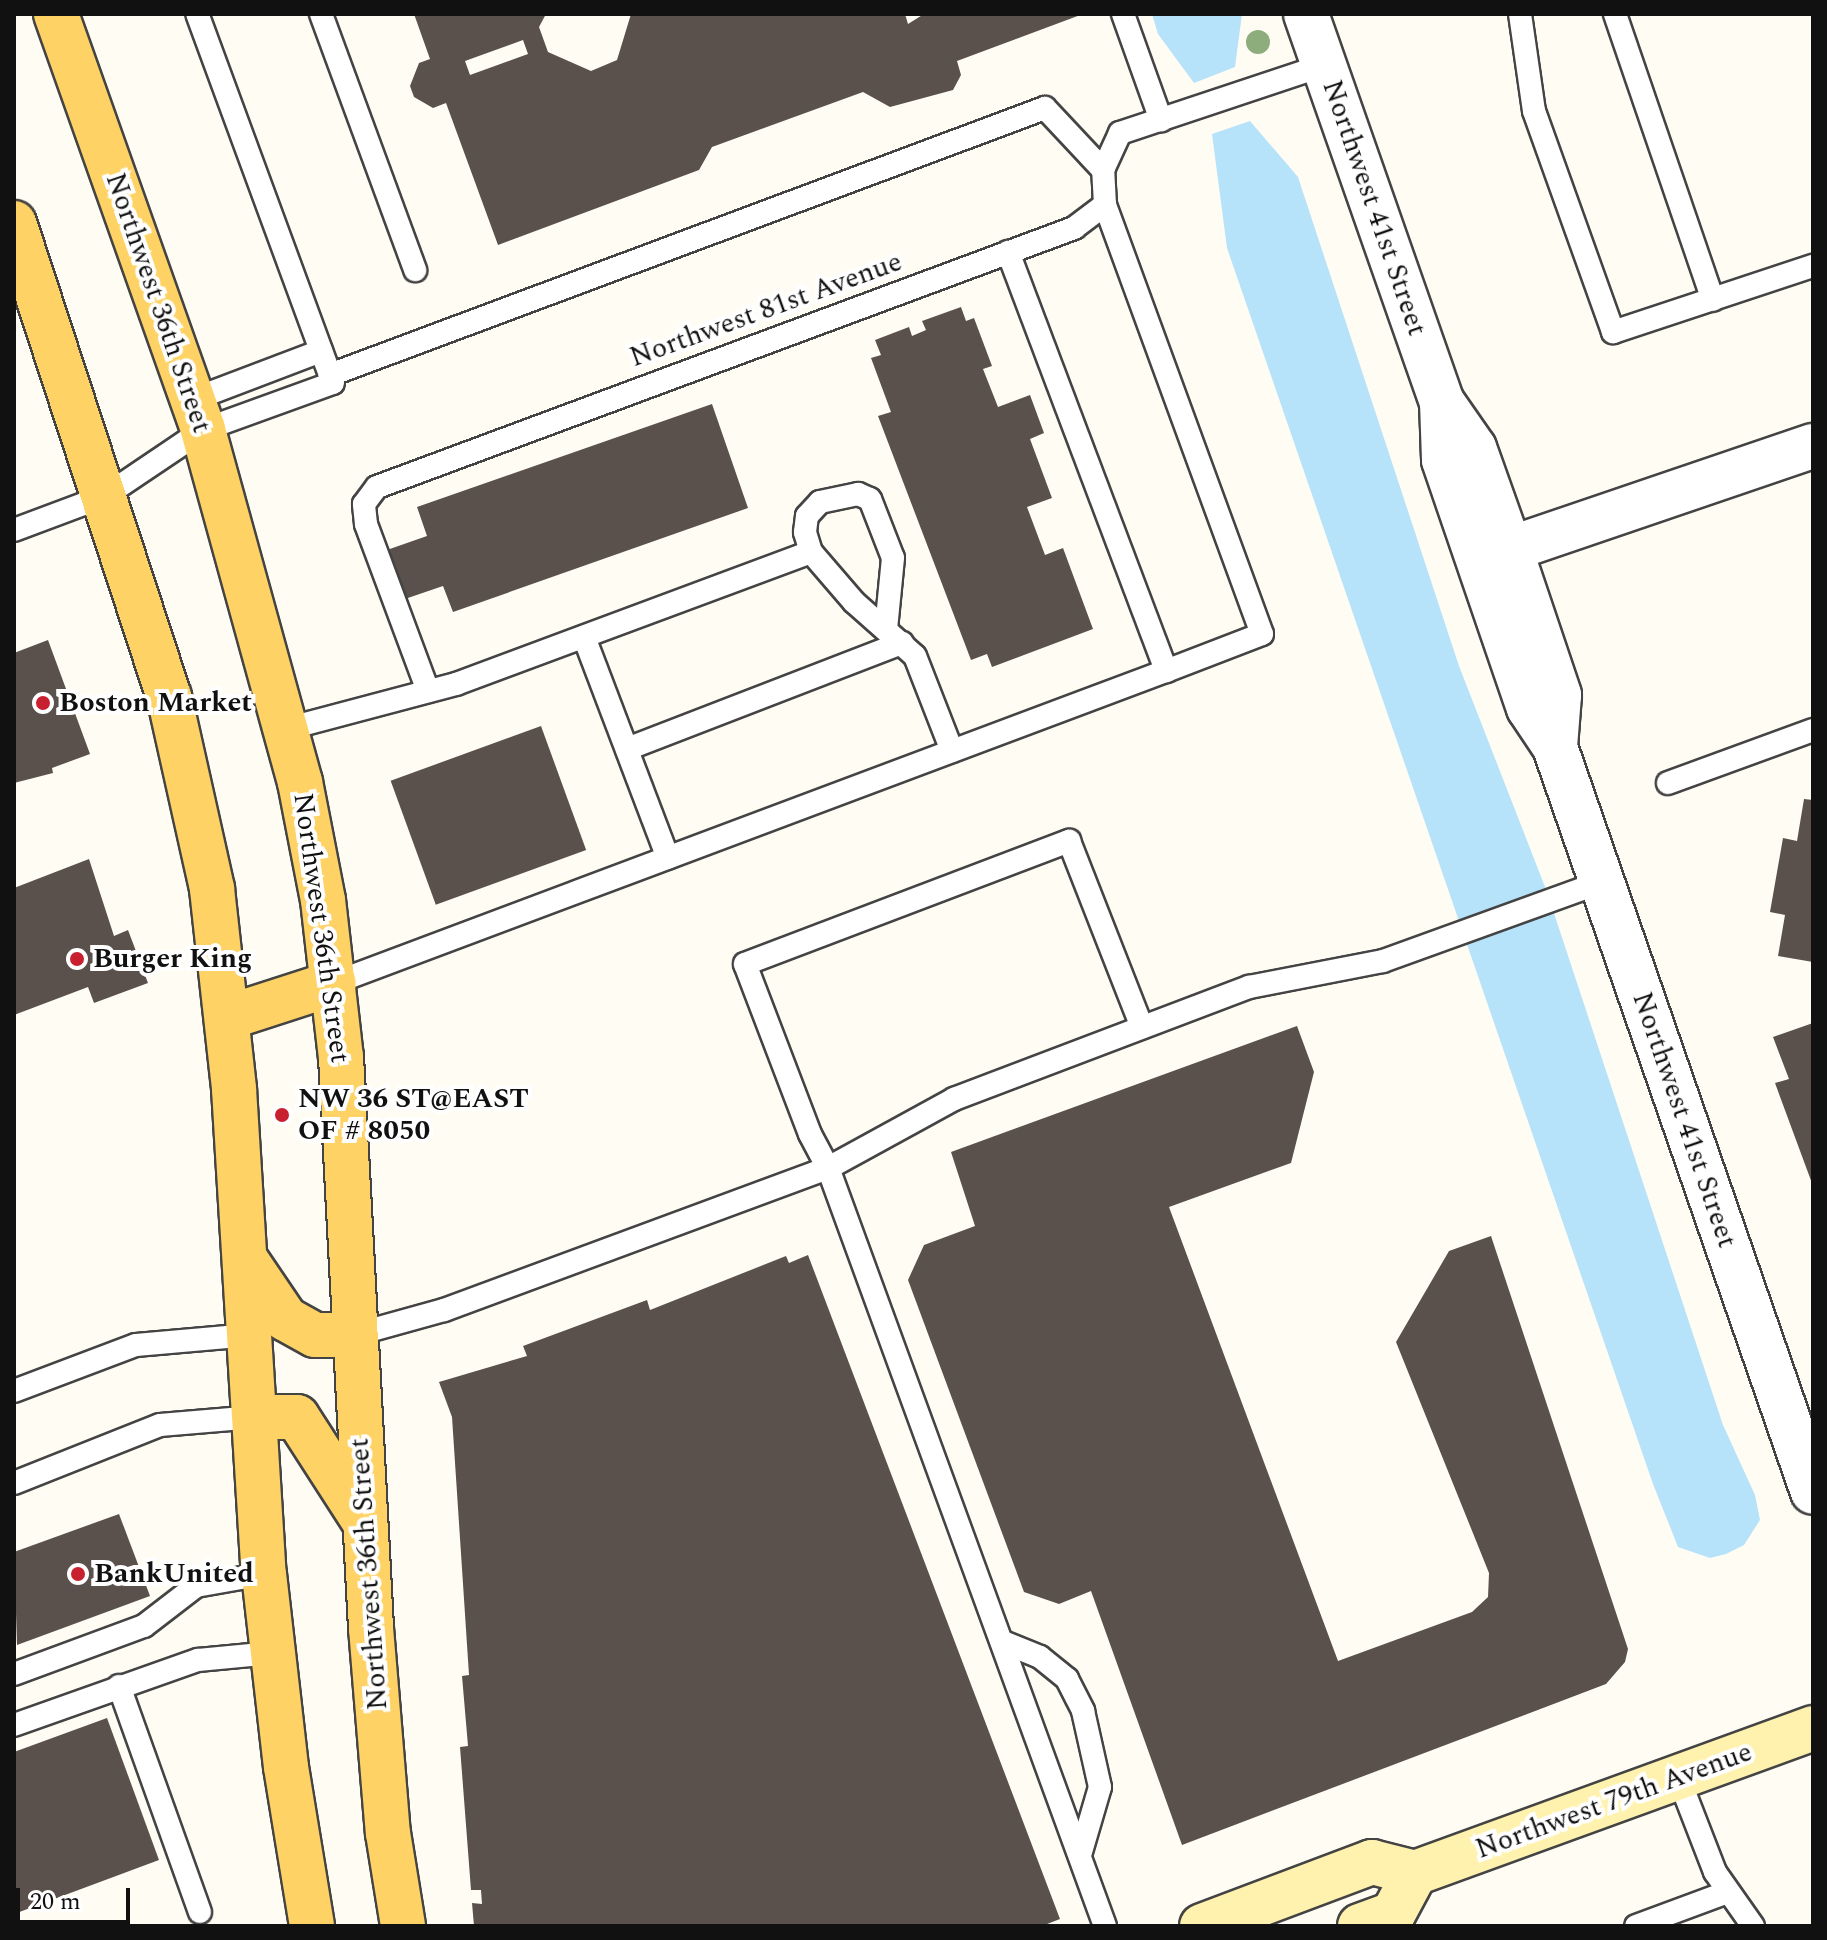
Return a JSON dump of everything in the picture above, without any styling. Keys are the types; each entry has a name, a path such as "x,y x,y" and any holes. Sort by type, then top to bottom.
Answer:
{"main road":[{"name":"Northwest 36th Street","path":"56,14 198,415 300,782 334,983 364,1521 388,1833 403,1926"},
{"path":"14,223 105,496 191,785 212,889 229,1017 264,1574 272,1653 312,1926"},
{"path":"229,1017 334,983"},
{"path":"245,1258 286,1319 315,1335 354,1335"},
{"path":"255,1417 297,1417 364,1521"},
{"name":"Northwest 79th Avenue","path":"1415,1873 1813,1728"},
{"path":"1202,1926 1263,1912 1372,1862 1415,1873 1393,1914 1360,1926"}],"street":[{"name":"Northwest 41st Street","path":"1306,14 1442,402 1474,448 1510,549 1559,695 1555,747 1589,886 1813,1492"},
{"name":"Northwest 41st Street","path":"1442,402 1444,460 1529,708 1555,747"},
{"path":"1510,549 1813,446"}],"lane":[{"path":"197,14 331,379"},
{"path":"321,14 415,270"},
{"path":"1123,14 1161,120"},
{"path":"1520,14 1534,111 1613,332 1813,266"},
{"path":"1615,14 1713,300"},
{"path":"334,983 1262,634 1105,205 1103,170 1120,133 1324,65"},
{"path":"198,415 331,379 1045,108 1103,170"},
{"name":"Northwest 81st Avenue","path":"428,691 366,524 364,504 377,487 1074,228 1105,205"},
{"path":"1008,252 1166,671"},
{"path":"14,530 105,496 198,415 321,351"},
{"path":"894,636 893,558 870,499 858,494 820,502 807,516 805,532 811,552 854,602 915,656 952,751"},
{"path":"286,729 428,691 584,637 811,552"},
{"path":"627,749 894,636"},
{"path":"584,637 668,858"},
{"path":"1668,783 1813,730"},
{"path":"1105,1926 1081,1852 828,1168 810,1134 745,964 1069,841 1142,1027"},
{"path":"354,1335 444,1310 828,1168 954,1099 1142,1027 1276,979 1368,965 1589,886"},
{"path":"14,1391 136,1345 250,1335"},
{"path":"14,1483 160,1425 255,1417"},
{"path":"14,1674 144,1626 196,1586 264,1574"},
{"path":"1003,1642 1040,1657 1067,1679 1083,1711 1100,1787 1081,1852"},
{"path":"14,1725 198,1660 272,1653"},
{"path":"119,1686 200,1912"},
{"path":"1679,1779 1725,1893 1753,1926"},
{"path":"1636,1926 1725,1893"}],"water":[{"path":"1152,14 1242,14 1235,67 1194,83 1158,34"},
{"path":"1250,121 1298,177 1459,666 1547,892 1723,1425 1755,1495 1760,1520 1744,1545 1726,1554 1710,1558 1678,1547 1653,1484 1227,248 1212,134"}],"building":[{"path":"414,14 546,14 539,27 548,52 591,71 617,60 631,14 905,14 908,24 924,14 1083,14 957,61 961,75 953,90 890,107 863,92 712,147 699,170 498,245 446,103 433,108 414,97 410,86 419,63 430,59","holes":["523,40 528,54 470,75 465,61"]},
{"path":"961,307 966,321 974,318 992,366 983,369 998,407 1030,395 1044,433 1030,439 1052,498 1027,507 1045,555 1063,548 1093,629 992,667 987,654 971,660 878,416 891,412 871,358 881,355 875,340 909,327 912,336 926,330 922,321"},
{"path":"712,404 748,508 453,612 443,586 402,600 384,551 427,536 417,507"},
{"name":"Boston Market","path":"48,640 90,754 52,768 53,773 14,783 14,653"},
{"path":"541,726 586,850 436,905 391,781"},
{"path":"1804,799 1813,800 1813,962 1778,956 1785,915 1770,912 1783,838 1797,841"},
{"name":"Burger King","path":"89,859 114,936 128,930 148,983 94,1003 88,987 14,1015 14,888"},
{"path":"1813,1023 1813,1186 1775,1083 1789,1079 1773,1037"},
{"path":"1297,1026 1314,1072 1291,1163 1169,1207 1338,1661 1472,1612 1488,1597 1489,1573 1396,1342 1449,1251 1491,1236 1628,1649 1625,1662 1606,1684 1182,1845 1091,1591 1059,1604 1024,1592 908,1280 924,1245 975,1226 951,1152"},
{"path":"808,1255 1060,1919 1042,1926 474,1926 472,1903 482,1904 481,1890 471,1890 460,1747 468,1746 462,1676 469,1675 452,1417 439,1382 527,1356 523,1346 647,1300 650,1310 786,1256 789,1263"},
{"name":"BankUnited","path":"119,1514 150,1596 17,1645 14,1552"},
{"path":"107,1718 159,1860 14,1914 14,1752"}],"place":[{"name":"Boston Market","path":"43,703"},
{"name":"Burger King","path":"77,959"},
{"name":"NW 36 ST@EAST OF # 8050","path":"282,1115"},
{"name":"BankUnited","path":"78,1574"}]}
